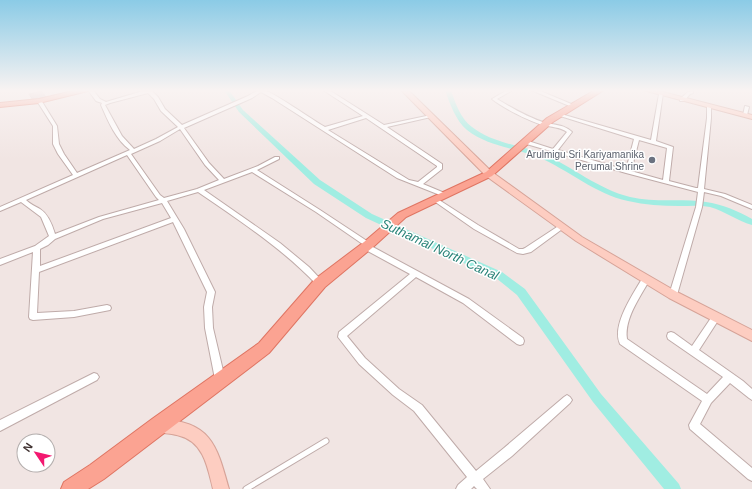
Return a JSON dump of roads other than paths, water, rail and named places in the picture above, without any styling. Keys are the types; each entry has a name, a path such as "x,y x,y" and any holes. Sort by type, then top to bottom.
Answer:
{"main road":[{"path":"71,489 97,472 158,425 264,348 320,283 367,246 402,215 441,198 489,174 546,124 563,113"}],"street":[{"path":"47,113 55,126 56,144 61,154 76,175"},
{"path":"107,113 158,196 164,201 175,219 211,292 208,307 209,328 220,379"},
{"path":"166,113 181,127 207,164 223,181"},
{"path":"0,210 171,134 181,127 213,113"},
{"path":"299,113 399,177 419,184 441,198 476,227 517,251 523,252 528,250 562,227"},
{"path":"362,113 440,166 440,168 419,184"},
{"path":"426,113 489,174 562,227 598,251 673,295 752,336"},
{"path":"519,113 546,124 565,128 570,132 554,151"},
{"path":"653,142 660,113"},
{"path":"673,295 700,204 708,113"},
{"path":"735,113 752,117"},
{"path":"559,115 670,147 666,182"},
{"path":"325,129 367,116"},
{"path":"383,128 429,116"},
{"path":"628,172 637,138"},
{"path":"520,147 554,151 696,190 723,195 752,207"},
{"path":"0,262 37,248 53,237 101,218 199,190 253,170 277,158"},
{"path":"253,170 318,211 367,246 466,301 520,341"},
{"path":"199,190 276,244 312,274 320,283"},
{"path":"22,200 27,206 41,213 48,223 53,237"},
{"path":"36,270 175,219"},
{"path":"37,248 33,317 74,314 107,308"},
{"path":"416,273 342,335 342,337 362,361 396,392 418,408 484,489"},
{"path":"646,279 632,304 625,321 621,336 623,340 708,400"},
{"path":"693,352 716,317"},
{"path":"671,336 752,395"},
{"path":"0,426 94,377"},
{"path":"729,377 708,400 694,425 752,475"},
{"path":"462,489 508,452 568,400"},
{"path":"158,425 189,432 203,442 211,456 221,489"}],"lane":[{"path":"246,489 326,441"}],"waterway":[{"name":"Suthamal North Canal","path":"243,113 317,182 369,216 499,275 521,292 597,398 674,489"},
{"path":"458,113 470,129 487,139 541,156 605,191 628,199 641,201 710,205 731,212 752,222"}],"place":[{"name":"Arulmigu Sri Kariyamanika Perumal Shrine","path":"652,160"}]}
